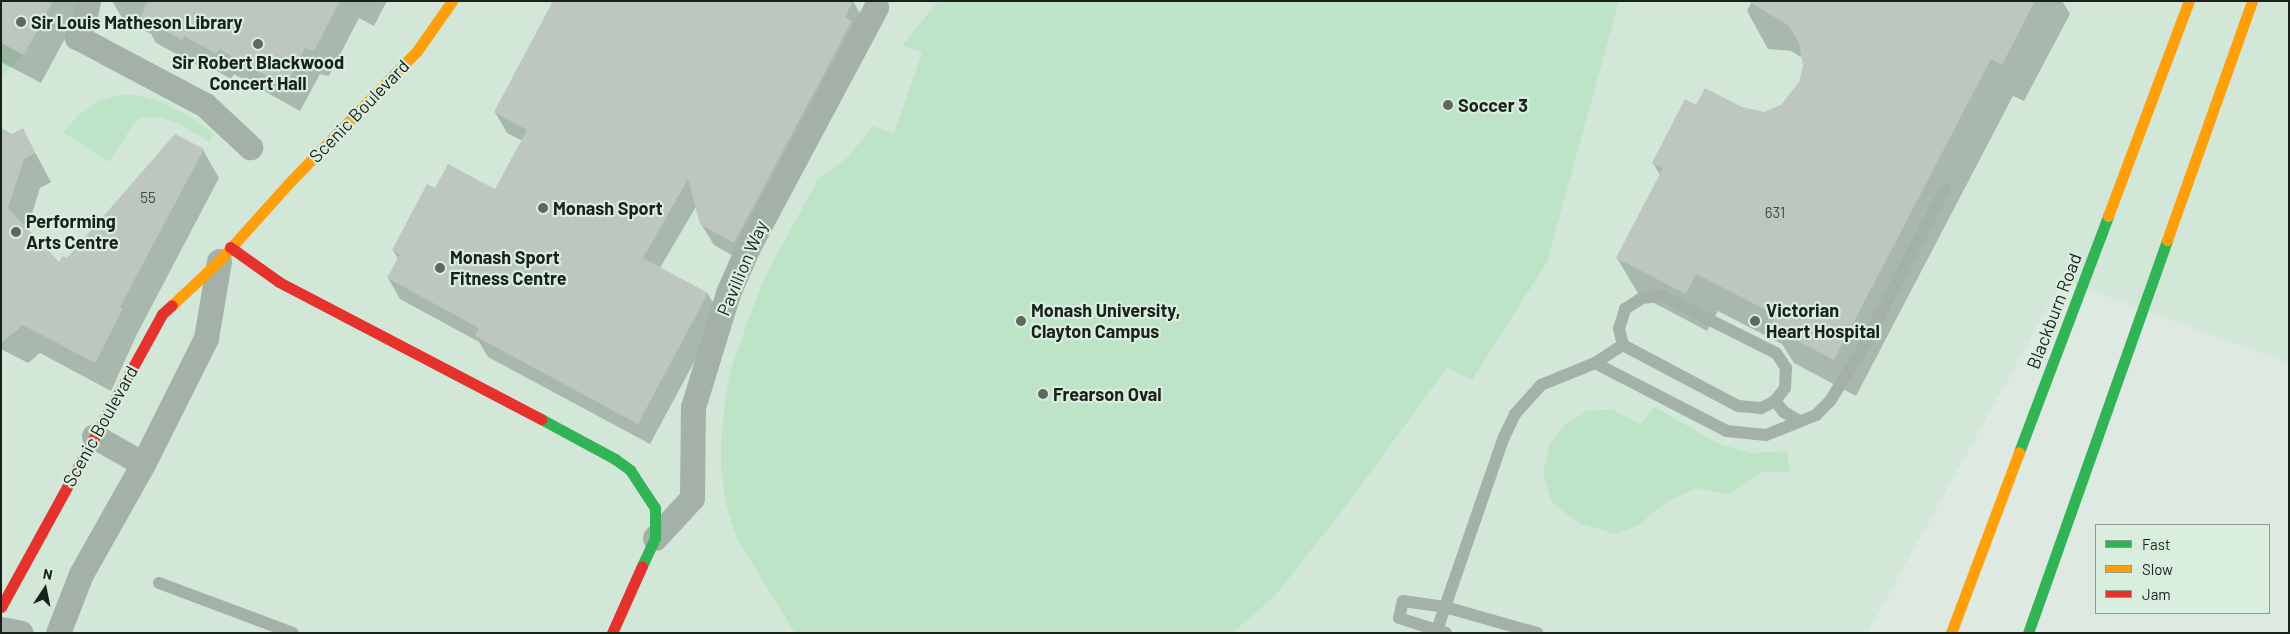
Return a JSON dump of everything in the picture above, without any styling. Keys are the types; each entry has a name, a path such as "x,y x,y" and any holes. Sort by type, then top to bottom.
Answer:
{"street":[{"path":"88,1 85,17 77,37 205,105 250,147"},
{"name":"Scenic Boulevard","path":"1,607 162,314 225,254 288,184 418,51 452,1"},
{"name":"Blackburn Road","path":"1951,633 2189,1"},
{"path":"2028,633 2252,1"},
{"name":"Pavillion Way","path":"655,538 692,498 693,407 728,293 748,247 876,6"},
{"path":"58,633 81,574 144,464 206,338 225,254 615,459 630,470 655,508 655,538 612,633"},
{"path":"94,436 144,464"},
{"path":"1,629 21,633"}],"lane":[{"path":"1595,363 1727,431 1766,435 1816,415 1830,401 1860,353 1945,190"},
{"path":"1662,296 1776,353 1786,368 1785,388 1775,401 1761,408 1738,406 1623,345 1619,329 1625,309 1642,298 1662,296"},
{"path":"1537,633 1445,607 1403,601 1399,618 1442,631 1445,607 1503,439 1515,414 1541,385 1595,363 1623,345"},
{"path":"1775,401 1784,412 1799,421"},
{"path":"159,583 293,633"},
{"path":"2042,594 2042,633"}],"shaded area":[{"name":"Monash University, Clayton Campus","path":"1,1 2289,1 2289,363 2063,280 1867,633 1,633"}],"green space":[{"path":"939,1 1619,1 1547,262 1472,380 1447,368 1342,511 1274,597 1232,633 795,633 737,539 726,505 721,465 721,443 725,399 732,366 747,324 765,277 818,179 848,157 873,126 894,133 922,53 902,45"},
{"path":"1,43 24,55 1,76"},
{"path":"120,95 138,95 158,101 188,115 214,134 209,142 180,124 159,117 143,117 134,123 109,162 63,132 80,114 99,101"},
{"path":"1655,407 1717,443 1750,453 1787,451 1790,472 1761,472 1729,494 1696,488 1666,502 1639,525 1616,534 1581,524 1552,503 1543,474 1550,443 1565,425 1587,411 1612,409 1640,424"}],"building":[{"name":"Sir Louis Matheson Library","path":"1,1 53,1 24,55 1,43"},
{"name":"Sir Robert Blackwood Concert Hall","path":"148,1 340,1 314,51 305,48 286,86 219,49 216,54 184,36 182,40 140,17"},
{"name":"Monash Sport","path":"553,1 853,1 845,17 852,21 734,243 700,224 688,179 643,258 708,293 638,424 475,336 479,328 387,278 400,254 392,250 427,184 435,188 448,164 495,189 527,130 494,112"},
{"name":"Victorian Heart Hospital","path":"1748,1 2035,1 2002,65 1991,59 1834,360 1770,326 1776,315 1696,274 1686,294 1616,258 1663,168 1652,163 1685,99 1696,105 1705,88 1742,107 1764,112 1781,105 1799,82 1803,66 1799,43 1789,26"},
{"path":"1,128 12,134 23,128 35,153 24,159 8,208 59,262 63,256 67,258 175,134 204,149 120,307 123,308 95,363 23,325 1,343"}],"traffic: fast":[{"path":"2019,452 2108,216"},
{"path":"2028,633 2167,240"},
{"path":"541,419 615,459 630,470 655,508 655,538 642,566"}],"traffic: slow":[{"path":"172,305 219,261 288,184 417,51 452,1"},
{"path":"2108,216 2189,1"},
{"path":"2167,240 2252,1"},
{"path":"1951,633 2019,452"}],"traffic: jam":[{"path":"230,247 279,282 541,419"},
{"path":"1,607 162,314 172,305"},
{"path":"612,633 642,566"}],"place":[{"name":"Sir Louis Matheson Library","path":"21,22"},
{"name":"Sir Robert Blackwood Concert Hall","path":"258,44"},
{"name":"Soccer 3","path":"1448,105"},
{"name":"Monash Sport","path":"543,208"},
{"name":"Performing Arts Centre","path":"16,232"},
{"name":"Monash Sport Fitness Centre","path":"440,268"},
{"name":"Monash University, Clayton Campus","path":"1021,321"},
{"name":"Victorian Heart Hospital","path":"1755,321"},
{"name":"Frearson Oval","path":"1043,394"}]}
